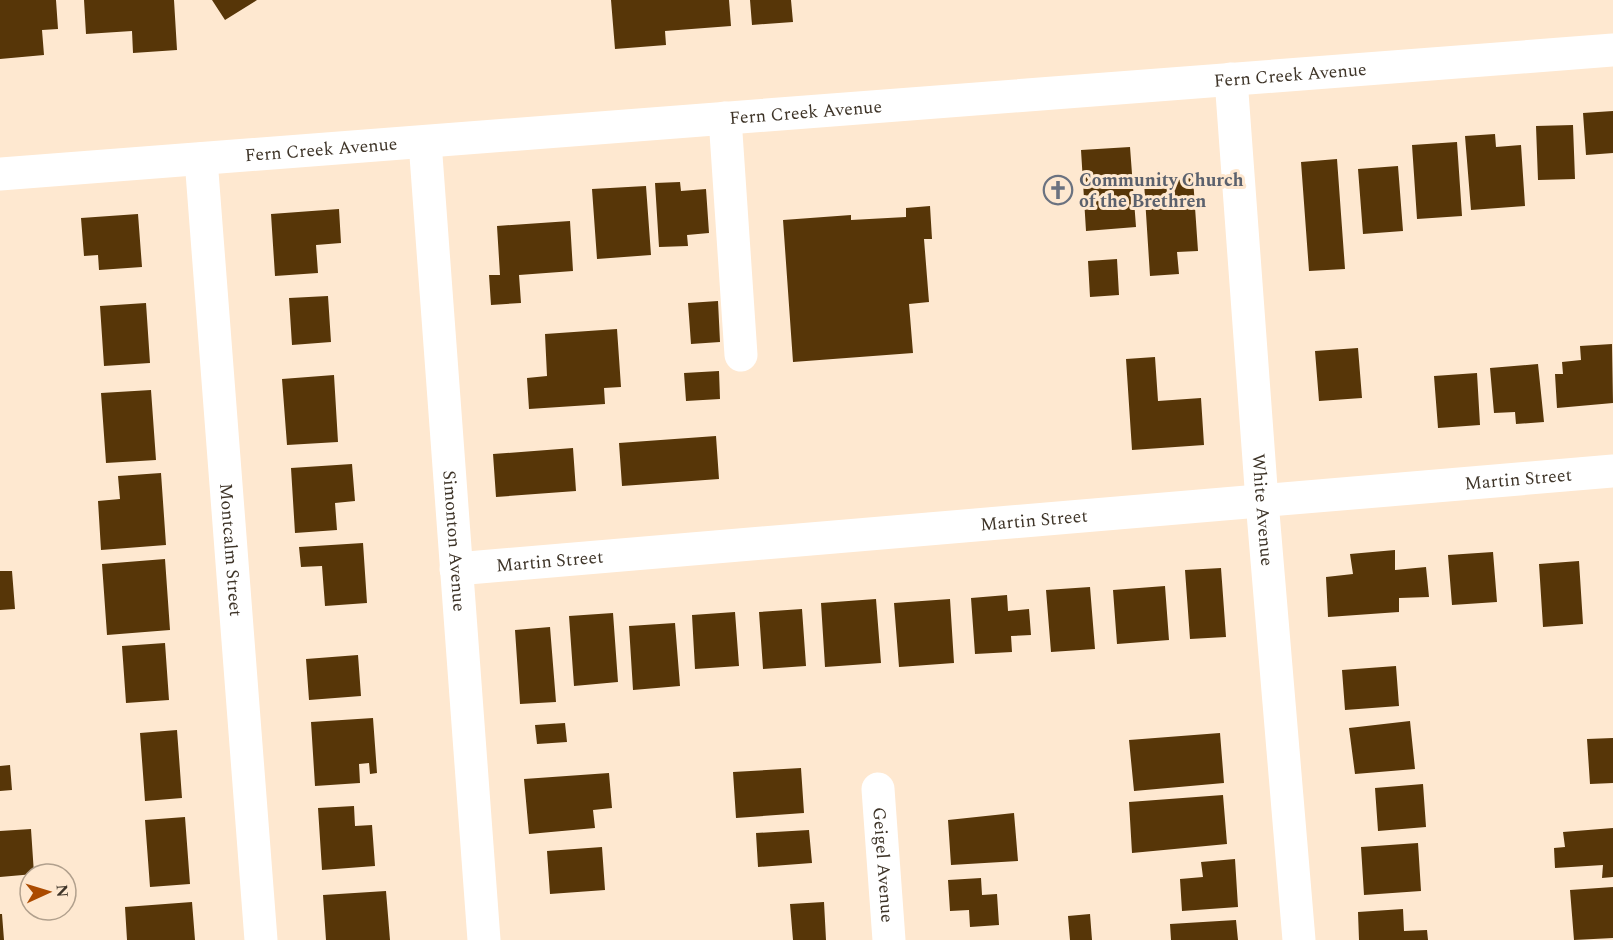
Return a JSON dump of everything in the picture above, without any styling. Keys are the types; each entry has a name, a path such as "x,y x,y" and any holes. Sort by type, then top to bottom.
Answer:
{"street":[{"name":"Fern Creek Avenue","path":"0,174 1613,50"},
{"name":"White Avenue","path":"1231,79 1262,501 1299,940"},
{"path":"725,118 741,355"},
{"name":"Simonton Avenue","path":"425,142 484,940"},
{"name":"Montcalm Street","path":"201,159 261,940"},
{"name":"Martin Street","path":"456,569 1613,471"},
{"name":"Geigel Avenue","path":"878,789 889,940"}],"building":[{"path":"0,0 56,0 58,29 42,30 44,55 0,59"},
{"path":"84,0 174,0 177,50 133,53 132,31 86,34"},
{"path":"212,0 257,0 225,20"},
{"path":"611,0 729,0 731,26 665,31 666,45 615,49"},
{"path":"750,0 791,0 793,22 752,25"},
{"path":"1613,111 1613,153 1586,155 1583,113"},
{"path":"1573,125 1575,179 1538,180 1536,126"},
{"path":"1495,134 1496,147 1521,145 1525,206 1471,210 1465,136"},
{"path":"1457,142 1462,216 1417,219 1412,145"},
{"path":"1130,147 1136,227 1086,231 1081,150"},
{"path":"1337,159 1345,269 1309,271 1301,162"},
{"path":"1398,166 1403,231 1363,234 1358,169"},
{"path":"1193,178 1198,251 1177,252 1179,274 1150,276 1144,182"},
{"path":"680,182 681,191 706,189 709,233 687,235 688,246 659,247 655,183"},
{"path":"646,186 651,255 597,259 592,189"},
{"path":"930,206 932,239 924,239 929,302 909,304 913,353 793,362 783,220 851,215 851,220 906,217 906,208"},
{"path":"339,209 341,243 316,245 318,273 275,276 271,214"},
{"path":"138,214 142,267 99,270 98,255 84,256 81,218"},
{"path":"570,221 573,271 519,275 521,303 491,305 489,275 500,275 497,226"},
{"path":"1117,259 1119,295 1090,297 1088,261"},
{"path":"328,296 331,342 292,345 289,298"},
{"path":"718,301 720,342 691,344 688,303"},
{"path":"146,303 150,363 104,366 100,306"},
{"path":"617,329 621,387 604,388 605,404 529,409 527,378 547,376 545,334"},
{"path":"1612,344 1613,403 1557,408 1555,374 1563,374 1562,362 1581,360 1580,346"},
{"path":"1358,348 1362,398 1319,401 1315,351"},
{"path":"1155,357 1158,401 1201,398 1204,445 1132,450 1126,359"},
{"path":"1538,364 1544,422 1516,424 1515,412 1494,413 1490,368"},
{"path":"719,371 720,399 686,401 684,373"},
{"path":"1477,373 1480,425 1438,428 1434,376"},
{"path":"334,375 338,442 287,445 282,379"},
{"path":"151,390 156,460 106,463 101,393"},
{"path":"716,436 719,479 622,486 619,443"},
{"path":"573,448 576,491 496,497 493,454"},
{"path":"352,464 355,501 335,503 337,530 295,533 291,468"},
{"path":"161,473 166,545 101,550 98,501 120,499 118,476"},
{"path":"363,543 367,603 325,606 322,566 301,567 299,547"},
{"path":"1395,550 1395,570 1426,567 1429,597 1399,598 1399,612 1328,617 1326,577 1353,574 1350,554"},
{"path":"1493,552 1497,602 1452,605 1448,555"},
{"path":"165,559 170,630 107,635 102,564"},
{"path":"1579,561 1583,624 1543,627 1539,564"},
{"path":"1221,568 1226,637 1190,639 1185,570"},
{"path":"0,571 12,571 15,609 0,610"},
{"path":"1165,586 1169,640 1117,644 1113,590"},
{"path":"1090,587 1095,649 1051,652 1046,590"},
{"path":"1007,595 1008,611 1029,609 1031,635 1011,636 1012,652 975,654 971,598"},
{"path":"876,599 881,663 825,667 821,603"},
{"path":"950,599 954,663 899,667 894,603"},
{"path":"802,609 806,666 763,669 759,612"},
{"path":"735,612 739,666 695,669 692,615"},
{"path":"613,613 618,682 574,686 569,616"},
{"path":"675,623 680,686 633,690 629,626"},
{"path":"550,627 556,702 520,704 515,630"},
{"path":"165,643 169,700 126,703 122,646"},
{"path":"358,655 361,696 309,700 306,659"},
{"path":"1396,666 1399,706 1345,710 1342,670"},
{"path":"373,718 377,773 370,774 369,763 359,764 360,783 315,786 311,722"},
{"path":"1410,721 1415,769 1355,774 1349,728"},
{"path":"565,723 567,742 537,744 535,725"},
{"path":"177,730 182,798 145,801 140,733"},
{"path":"1220,733 1224,783 1134,791 1129,740"},
{"path":"1613,738 1613,783 1590,784 1587,739"},
{"path":"10,765 12,790 0,791 0,766"},
{"path":"801,768 804,813 736,818 733,772"},
{"path":"609,773 612,808 593,810 595,828 529,834 524,779"},
{"path":"1423,784 1426,827 1378,831 1375,788"},
{"path":"1223,795 1227,844 1132,853 1129,802"},
{"path":"354,806 355,826 372,825 375,866 322,870 318,808"},
{"path":"1014,813 1018,861 951,865 948,820"},
{"path":"185,817 190,884 150,887 145,820"},
{"path":"1613,828 1613,877 1602,878 1603,865 1555,868 1554,848 1565,847 1563,832"},
{"path":"31,829 33,862 18,862 18,875 0,877 0,831"},
{"path":"809,830 812,863 758,867 756,833"},
{"path":"1418,843 1421,891 1364,895 1361,847"},
{"path":"602,847 605,890 550,894 547,851"},
{"path":"1235,859 1238,907 1182,911 1180,879 1203,877 1201,862"},
{"path":"981,878 982,895 997,894 999,925 970,927 969,910 950,911 948,880"},
{"path":"1613,887 1613,938 1574,940 1570,890"},
{"path":"386,891 390,940 326,940 323,895"},
{"path":"192,902 195,940 127,940 125,907"},
{"path":"824,902 826,940 793,940 790,904"},
{"path":"1403,909 1404,931 1427,930 1428,940 1359,940 1358,912"},
{"path":"0,914 2,914 4,940 0,940"},
{"path":"1090,914 1092,940 1070,940 1068,916"},
{"path":"1236,920 1238,940 1171,940 1170,924"}],"place":[{"name":"Community Church of the Brethren","path":"1058,190"}]}
